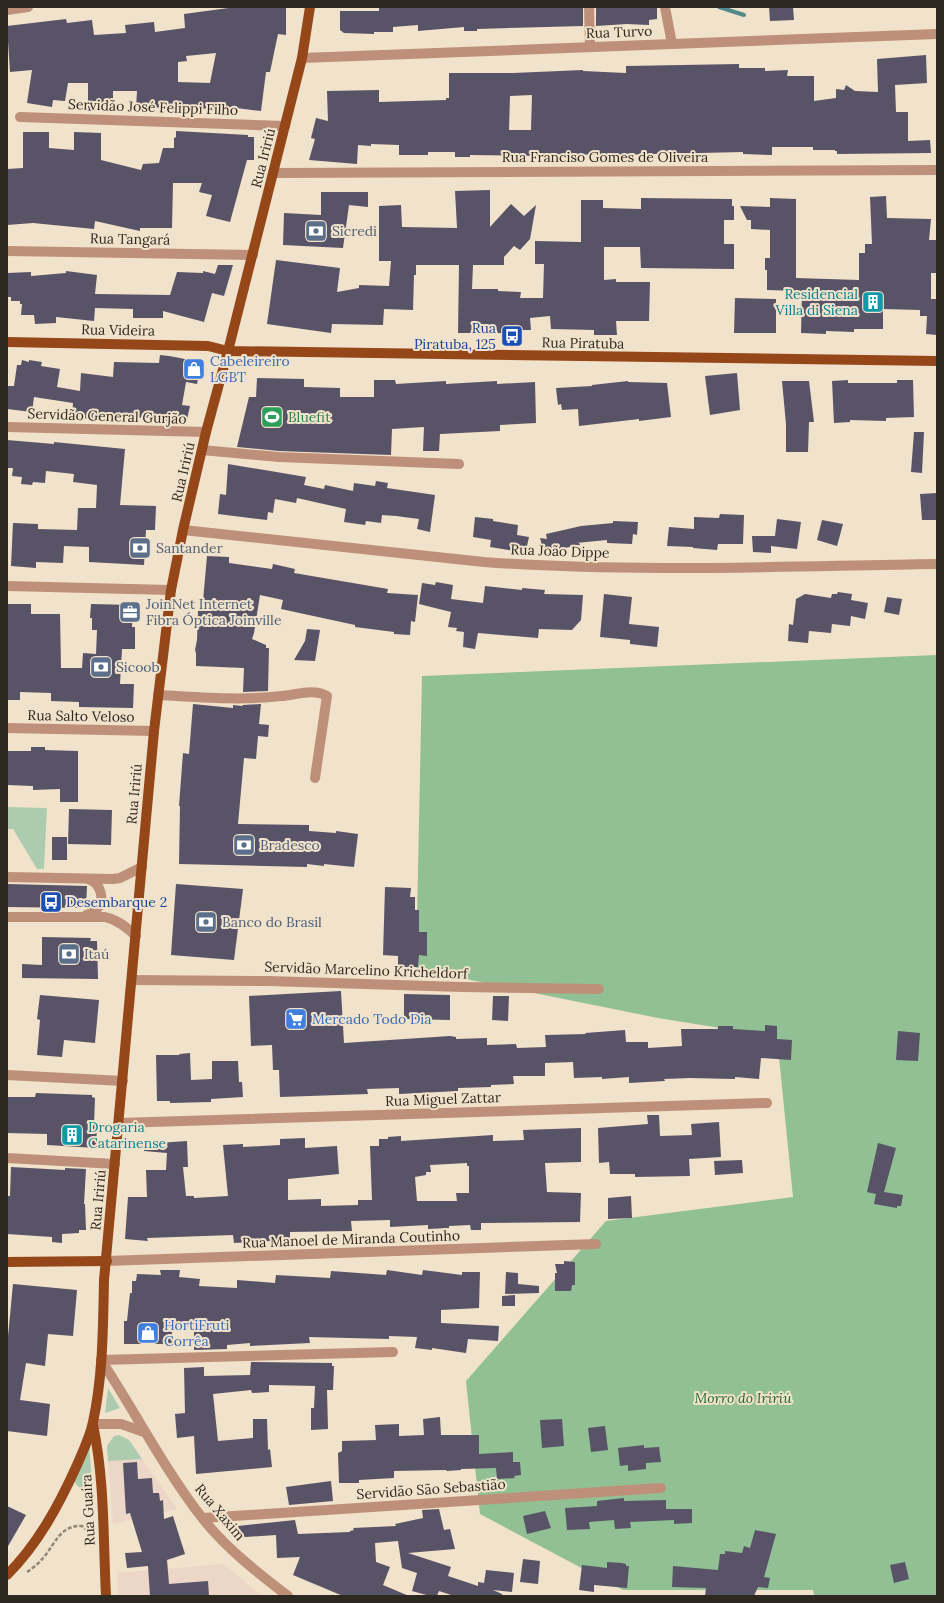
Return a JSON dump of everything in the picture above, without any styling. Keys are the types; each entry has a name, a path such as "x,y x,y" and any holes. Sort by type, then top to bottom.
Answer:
{"main road":[{"name":"Rua Iririú","path":"7,1575 24,1557 53,1512 81,1455 93,1424 98,1396 115,1164 154,731 171,590 183,530 206,432 253,255 302,58 310,7"},
{"name":"Rua Videira","path":"7,342 208,346 228,351"},
{"name":"Rua Piratuba","path":"228,351 937,361"},
{"path":"7,1262 107,1261"},
{"name":"Rua Guaíra","path":"93,1424 99,1451 102,1486 106,1596"}],"street":[{"path":"7,10 28,7"},
{"path":"589,7 590,47"},
{"path":"665,7 672,44"},
{"name":"Rua Turvo","path":"302,58 937,34"},
{"name":"Servidão José Felippi Filho","path":"20,117 285,126"},
{"name":"Rua Franciso Gomes de Oliveira","path":"274,173 937,170"},
{"name":"Rua Tangará","path":"7,251 253,255"},
{"name":"Servidão General Gurjão","path":"7,427 206,432"},
{"path":"202,450 279,457 459,464"},
{"name":"Rua João Dippe","path":"183,530 484,562 532,565 637,568 937,564"},
{"path":"7,586 171,590"},
{"path":"158,696 240,699 314,692 321,693 326,696 315,778"},
{"name":"Rua Salto Veloso","path":"7,728 154,731"},
{"path":"7,877 120,878 142,867"},
{"path":"83,917 96,910 102,897 97,884 92,880 84,878"},
{"path":"7,917 105,917 114,919 124,925 136,936"},
{"name":"Servidão Marcelino Kricheldorf","path":"132,980 268,981 462,987 599,988"},
{"path":"7,1075 123,1081"},
{"name":"Rua Miguel Zattar","path":"119,1123 767,1103"},
{"path":"7,1158 115,1164"},
{"name":"Rua Manoel de Miranda Coutinho","path":"107,1261 596,1244"},
{"path":"101,1360 393,1352"},
{"name":"Rua Xaxim","path":"101,1360 144,1432 203,1518 239,1556 288,1596"},
{"path":"93,1424 121,1424 144,1432"},
{"name":"Servidão São Sebastião","path":"203,1518 661,1488"}],"path":[{"path":"22,1577 43,1558 66,1529 74,1526 82,1526 90,1532 94,1539"}],"shaded area":[{"path":"119,1435 129,1440 177,1509 113,1524 107,1446 114,1436"},
{"path":"224,1564 262,1596 118,1596 117,1573"}],"green space":[{"name":"Morro do Iririú","path":"937,655 937,1596 814,1596 813,1590 623,1590 480,1514 466,1381 606,1221 793,1197 777,1037 658,1018 416,969 422,676"},
{"path":"7,807 47,808 44,869 37,869 13,829 7,829"},
{"path":"108,1388 120,1408 105,1413"},
{"path":"119,1435 129,1440 142,1459 108,1461 107,1446 114,1436"},
{"path":"89,1443 92,1482 85,1487 80,1488 74,1481"}],"building":[{"path":"236,7 286,7 286,35 278,34 270,72 266,72 261,111 220,106 220,109 136,107 137,91 113,91 113,110 88,111 88,83 68,83 65,101 53,100 52,107 27,103 32,70 10,72 7,26 66,19 67,23 92,20 94,35 126,33 125,25 154,22 155,32 185,28 184,14","holes":["216,53 210,83 178,82 178,62 187,61 186,56"]},
{"path":"379,7 583,7 583,26 477,29 477,31 464,31 464,27 418,31 418,25 393,27 393,32 374,32 374,34 344,33 340,30 340,11 379,11"},
{"path":"596,7 657,7 657,19 649,20 649,25 627,24 596,26"},
{"path":"769,7 793,7 794,20 770,21"},
{"path":"926,55 927,83 895,85 896,112 908,112 908,141 930,140 931,153 837,154 837,151 835,150 813,150 813,147 772,147 772,155 743,154 743,152 612,155 539,154 539,156 470,155 470,157 455,157 455,152 428,152 428,155 399,155 399,145 371,144 371,146 358,145 357,164 309,160 315,139 311,138 316,118 328,121 327,91 379,90 379,102 446,100 446,98 449,98 449,73 513,73 583,70 626,73 626,66 739,64 739,68 765,68 765,71 788,70 787,76 814,76 814,101 836,98 836,89 844,90 846,85 855,91 878,92 877,59","holes":["532,95 531,130 509,130 510,96"]},
{"path":"176,131 248,135 248,137 254,137 254,160 247,160 230,222 206,216 212,195 199,192 202,183 173,183 172,228 140,228 140,231 95,221 94,229 33,223 7,225 7,169 23,168 23,132 49,132 49,148 74,150 74,132 101,133 101,160 141,170 143,164 159,163 163,148 174,148"},
{"path":"490,190 490,227 511,204 524,216 536,205 530,239 520,250 514,246 504,257 504,265 473,265 472,289 498,289 498,291 521,292 520,298 543,298 544,264 535,264 535,241 581,242 581,200 603,200 603,208 641,209 641,198 732,199 732,206 734,206 734,220 724,220 724,244 734,244 734,269 641,268 640,247 604,247 604,280 616,279 616,282 650,282 649,321 616,321 617,335 594,335 594,330 551,329 550,316 530,318 531,330 520,330 519,334 497,333 497,330 471,330 471,333 458,333 459,265 416,265 416,275 414,275 413,310 384,309 383,325 332,324 331,333 267,324 276,260 340,268 337,292 359,288 359,285 389,286 391,261 379,261 379,206 401,205 402,227 457,228 455,191"},
{"name":"Sicredi","path":"321,192 368,192 368,207 349,205 343,248 283,245 284,213 321,215"},
{"path":"886,196 887,218 931,219 929,240 937,240 937,273 931,273 931,299 937,299 937,335 926,334 927,316 920,316 920,310 883,309 883,329 854,329 854,332 826,331 826,334 801,333 802,291 767,290 767,270 765,270 765,258 770,258 770,230 751,229 751,220 747,220 740,206 770,207 770,198 796,199 796,278 859,280 859,253 865,253 865,244 872,244 870,197"},
{"path":"218,265 233,265 224,296 212,293 204,322 163,311 163,318 133,318 133,309 95,308 94,321 56,317 56,323 35,324 34,315 21,315 22,304 20,304 20,301 11,301 11,297 7,297 7,273 31,272 31,276 66,273 66,271 97,275 95,294 170,295 177,272 203,273 203,271 215,274"},
{"path":"735,298 776,299 776,333 734,333"},
{"path":"160,355 201,362 197,384 186,382 182,405 190,406 186,424 158,420 158,418 72,418 73,403 34,397 32,412 7,409 7,386 14,386 17,365 21,365 22,360 29,362 29,360 42,362 41,366 60,369 57,387 80,391 81,373 113,377 114,362 159,363"},
{"path":"737,373 740,410 710,415 705,376"},
{"path":"257,378 304,379 304,387 340,388 340,397 374,397 374,380 395,380 396,384 446,381 446,384 497,381 497,384 535,382 536,423 500,425 500,431 440,434 439,451 423,451 424,427 392,429 391,455 279,451 237,447 249,397 256,397"},
{"path":"848,380 848,383 897,383 897,380 913,380 914,417 886,418 886,421 850,420 850,422 834,423 832,381"},
{"path":"628,381 667,383 671,417 579,426 578,409 562,410 561,404 558,405 556,388 592,386"},
{"path":"782,381 809,381 814,422 809,422 808,452 786,452 786,424"},
{"path":"914,432 924,432 922,473 911,472"},
{"path":"7,440 54,444 54,442 125,449 120,505 156,506 155,530 146,530 144,565 89,562 89,547 64,546 63,563 36,562 36,568 11,566 13,523 38,524 38,529 77,530 78,508 96,508 97,485 73,482 74,474 46,471 45,483 33,482 32,485 21,484 22,477 12,476 13,468 7,468"},
{"path":"228,464 306,477 304,485 324,489 325,485 353,491 354,483 375,486 376,481 388,483 387,488 435,495 430,532 417,529 419,519 396,516 382,515 381,523 366,521 365,525 344,522 346,509 297,498 296,503 275,499 273,513 268,512 267,520 218,514 220,494 226,495"},
{"path":"937,493 937,520 922,520 920,494"},
{"path":"720,514 744,515 743,544 718,544 717,550 667,546 669,527 694,529 694,517 719,518"},
{"path":"475,517 493,519 493,521 518,525 517,535 529,537 525,555 513,554 514,551 490,547 491,540 473,537"},
{"path":"777,519 801,522 797,549 771,546 771,553 753,552 752,536 775,536"},
{"path":"822,520 843,524 837,546 817,540"},
{"path":"613,521 638,522 637,535 633,534 632,544 607,543 607,540 576,543 579,543 580,545 544,552 540,538 547,539 546,534 581,526 613,523"},
{"path":"207,556 229,557 229,563 272,569 273,564 295,569 294,573 388,589 387,593 418,595 415,622 411,621 410,635 394,634 394,632 355,627 355,625 281,609 283,600 260,595 252,639 266,645 266,648 269,648 268,691 243,692 244,668 196,666 195,650 197,640 198,611 200,611 201,601 203,601"},
{"path":"436,582 453,585 451,599 483,603 485,586 522,590 522,588 545,590 544,594 583,595 581,620 572,630 539,629 538,638 478,633 475,649 463,647 464,632 456,631 457,628 448,627 451,612 419,604 422,583 435,585"},
{"path":"838,592 852,594 851,600 868,603 865,619 851,616 850,626 832,624 831,633 809,631 808,643 788,641 789,624 793,625 796,599 805,594 831,598 832,594 837,594"},
{"path":"604,594 632,597 629,624 659,627 657,647 630,644 630,640 600,637"},
{"path":"887,597 902,599 899,615 884,612"},
{"path":"7,604 31,604 31,614 60,614 61,668 82,668 83,653 96,654 97,630 92,630 92,618 90,618 91,604 133,605 132,627 135,627 135,649 122,649 120,684 134,684 133,708 79,707 79,702 51,701 51,693 20,692 20,700 7,700"},
{"path":"307,629 320,630 315,661 294,660 305,641"},
{"path":"193,704 233,708 233,705 242,706 261,704 259,724 269,725 268,737 258,736 256,759 244,758 238,824 309,825 309,831 336,833 336,831 358,834 354,867 324,864 324,866 307,864 307,867 179,864 179,806 183,753 189,754"},
{"path":"31,747 45,747 45,750 78,751 78,802 60,802 60,789 33,790 33,786 7,785 7,751 31,751"},
{"path":"69,809 112,810 111,845 68,844"},
{"path":"52,837 67,837 67,860 52,860"},
{"path":"7,884 87,886 86,908 7,907"},
{"name":"Banco do Brasil","path":"176,884 243,889 234,960 171,955"},
{"path":"385,887 411,888 410,897 415,897 415,910 419,910 419,932 427,932 427,956 419,955 418,967 398,967 398,956 383,955"},
{"name":"Itaú","path":"42,937 91,938 90,941 97,941 98,979 22,978 22,964 42,965"},
{"path":"341,991 344,1043 450,1036 456,1037 456,1039 487,1038 487,1045 516,1044 517,1048 546,1047 545,1035 586,1034 585,1033 625,1030 626,1042 648,1042 648,1048 682,1046 681,1029 718,1029 718,1026 733,1026 733,1029 765,1031 765,1025 777,1026 777,1039 792,1040 791,1060 761,1058 759,1079 735,1077 735,1079 690,1078 629,1083 629,1077 602,1079 602,1077 574,1078 573,1062 545,1063 545,1076 513,1076 514,1084 491,1085 491,1087 458,1088 458,1091 399,1094 399,1088 367,1089 368,1094 280,1097 279,1070 273,1070 272,1045 251,1046 249,996"},
{"path":"404,994 450,995 450,1020 404,1019"},
{"path":"40,995 99,1000 95,1043 64,1040 62,1057 37,1055 40,1020 37,1019"},
{"path":"493,996 509,996 508,1021 492,1020"},
{"path":"898,1031 920,1033 918,1061 896,1060"},
{"path":"190,1053 191,1080 212,1079 212,1061 238,1061 239,1082 242,1082 243,1097 211,1099 211,1102 170,1103 170,1101 157,1101 156,1055 180,1055 179,1054"},
{"path":"36,1093 92,1095 92,1097 95,1098 94,1125 97,1126 96,1148 47,1145 47,1134 7,1133 7,1097 35,1097"},
{"path":"647,1115 659,1115 660,1136 692,1135 691,1124 719,1122 721,1157 689,1159 690,1176 635,1177 635,1174 610,1174 609,1162 599,1163 598,1128 648,1124"},
{"path":"581,1128 581,1162 545,1163 547,1192 581,1193 580,1222 481,1223 481,1230 471,1230 470,1225 428,1229 428,1225 390,1227 390,1220 351,1221 352,1231 290,1232 290,1240 234,1243 233,1235 147,1238 148,1241 125,1239 128,1197 147,1197 146,1170 166,1170 167,1153 144,1151 144,1144 187,1141 188,1167 183,1167 186,1196 194,1196 194,1198 228,1196 223,1145 243,1144 243,1147 280,1145 280,1139 305,1138 305,1148 337,1146 339,1174 288,1179 288,1200 321,1199 321,1206 358,1205 358,1200 372,1200 370,1146 379,1146 379,1139 388,1139 388,1137 401,1136 401,1141 493,1135 493,1141 524,1140 523,1130","holes":["467,1163 467,1166 469,1166 469,1193 456,1193 457,1201 417,1201 415,1177 426,1175 426,1172 431,1172 430,1165"]},
{"path":"878,1143 896,1148 884,1192 903,1195 901,1206 897,1206 897,1208 874,1204 876,1194 867,1192"},
{"path":"742,1160 743,1173 715,1175 714,1161"},
{"path":"11,1167 65,1170 65,1168 86,1169 84,1204 86,1230 79,1230 79,1233 62,1234 62,1243 52,1242 52,1237 7,1234 7,1196 10,1196"},
{"path":"631,1196 632,1218 608,1219 608,1198"},
{"path":"564,1261 575,1262 575,1285 572,1285 571,1291 555,1291 555,1273 557,1273 555,1264 564,1264"},
{"path":"160,1270 180,1270 179,1277 200,1279 199,1286 237,1288 237,1280 275,1283 276,1275 330,1278 331,1271 386,1275 387,1270 422,1275 423,1270 462,1275 462,1272 480,1272 479,1308 441,1310 441,1323 499,1326 498,1341 468,1339 466,1353 432,1348 432,1350 415,1348 417,1337 389,1336 389,1339 309,1337 310,1343 250,1346 250,1343 227,1345 227,1349 194,1350 194,1327 172,1327 172,1344 124,1344 124,1321 127,1321 130,1293 132,1293 132,1281 136,1281 137,1274 161,1275"},
{"path":"506,1272 518,1273 518,1284 539,1286 539,1293 505,1294"},
{"path":"13,1284 77,1290 73,1336 48,1334 45,1366 26,1363 20,1400 50,1404 47,1436 7,1431 7,1347"},
{"path":"515,1295 515,1306 502,1306 502,1296"},
{"path":"251,1362 332,1363 332,1366 334,1366 333,1390 327,1390 328,1429 311,1430 311,1408 314,1408 315,1386 269,1385 269,1392 252,1393 251,1390 213,1394 218,1441 253,1438 253,1419 267,1419 268,1450 270,1449 272,1467 196,1474 194,1436 177,1438 175,1414 185,1413 184,1368 204,1367 204,1376 250,1375"},
{"path":"440,1417 441,1435 479,1435 479,1454 513,1452 513,1462 520,1462 521,1475 514,1476 515,1478 497,1479 496,1468 447,1471 394,1471 394,1478 359,1480 359,1483 339,1483 338,1453 342,1451 342,1441 376,1440 375,1425 399,1424 399,1436 424,1435 423,1419"},
{"path":"562,1419 564,1446 542,1448 540,1420"},
{"path":"605,1426 608,1450 591,1452 588,1428"},
{"path":"644,1445 644,1448 659,1447 661,1462 646,1463 646,1469 628,1471 628,1465 620,1466 618,1448"},
{"path":"137,1462 138,1479 152,1478 153,1493 159,1493 160,1501 163,1500 164,1519 173,1516 185,1554 167,1560 169,1584 208,1581 209,1596 150,1596 148,1566 127,1568 125,1553 142,1552 130,1513 126,1514 123,1463"},
{"path":"331,1481 333,1501 289,1505 286,1487"},
{"path":"624,1498 624,1501 666,1500 666,1509 692,1509 692,1523 674,1524 674,1520 630,1522 631,1528 615,1529 614,1520 589,1522 590,1529 567,1530 565,1508 597,1506 597,1501"},
{"path":"7,1506 26,1515 7,1548"},
{"path":"439,1509 444,1530 450,1529 455,1549 408,1553 451,1567 448,1576 478,1586 478,1582 484,1583 486,1570 514,1573 512,1592 493,1590 502,1594 502,1596 454,1596 439,1591 437,1596 430,1596 412,1591 417,1573 402,1568 398,1541 375,1543 376,1562 390,1567 383,1585 409,1596 343,1596 293,1575 300,1557 277,1558 276,1535 241,1536 238,1526 295,1520 298,1534 350,1532 354,1530 353,1528 396,1526 395,1524 423,1518 422,1510"},
{"path":"545,1511 551,1528 527,1534 523,1516"},
{"path":"755,1530 776,1534 764,1577 770,1578 768,1588 758,1587 754,1596 705,1596 706,1588 672,1587 673,1566 718,1570 720,1554 725,1554 725,1551 742,1553 744,1546 750,1548"},
{"path":"523,1559 540,1561 538,1584 520,1582"},
{"path":"607,1562 622,1563 629,1566 627,1588 594,1585 594,1592 579,1590 582,1565 607,1568"},
{"path":"905,1562 909,1579 894,1583 890,1565"}],"waterway":[{"path":"719,7 744,15"}],"place":[{"name":"Sicredi","path":"316,231"},
{"name":"Residencial Villa di Siena","path":"873,302"},
{"name":"Rua Piratuba, 125","path":"512,336"},
{"name":"Cabeleireiro LGBT","path":"194,369"},
{"name":"Bluefit","path":"272,417"},
{"name":"Santander","path":"140,548"},
{"name":"JoinNet Internet Fibra Óptica Joinville","path":"130,612"},
{"name":"Sicoob","path":"101,667"},
{"name":"Bradesco","path":"244,845"},
{"name":"Desembarque 2","path":"51,902"},
{"name":"Banco do Brasil","path":"206,922"},
{"name":"Itaú","path":"69,954"},
{"name":"Mercado Todo Dia","path":"296,1019"},
{"name":"Drogaria Catarinense","path":"72,1135"},
{"name":"HortiFruti Corrêa","path":"148,1333"}]}
